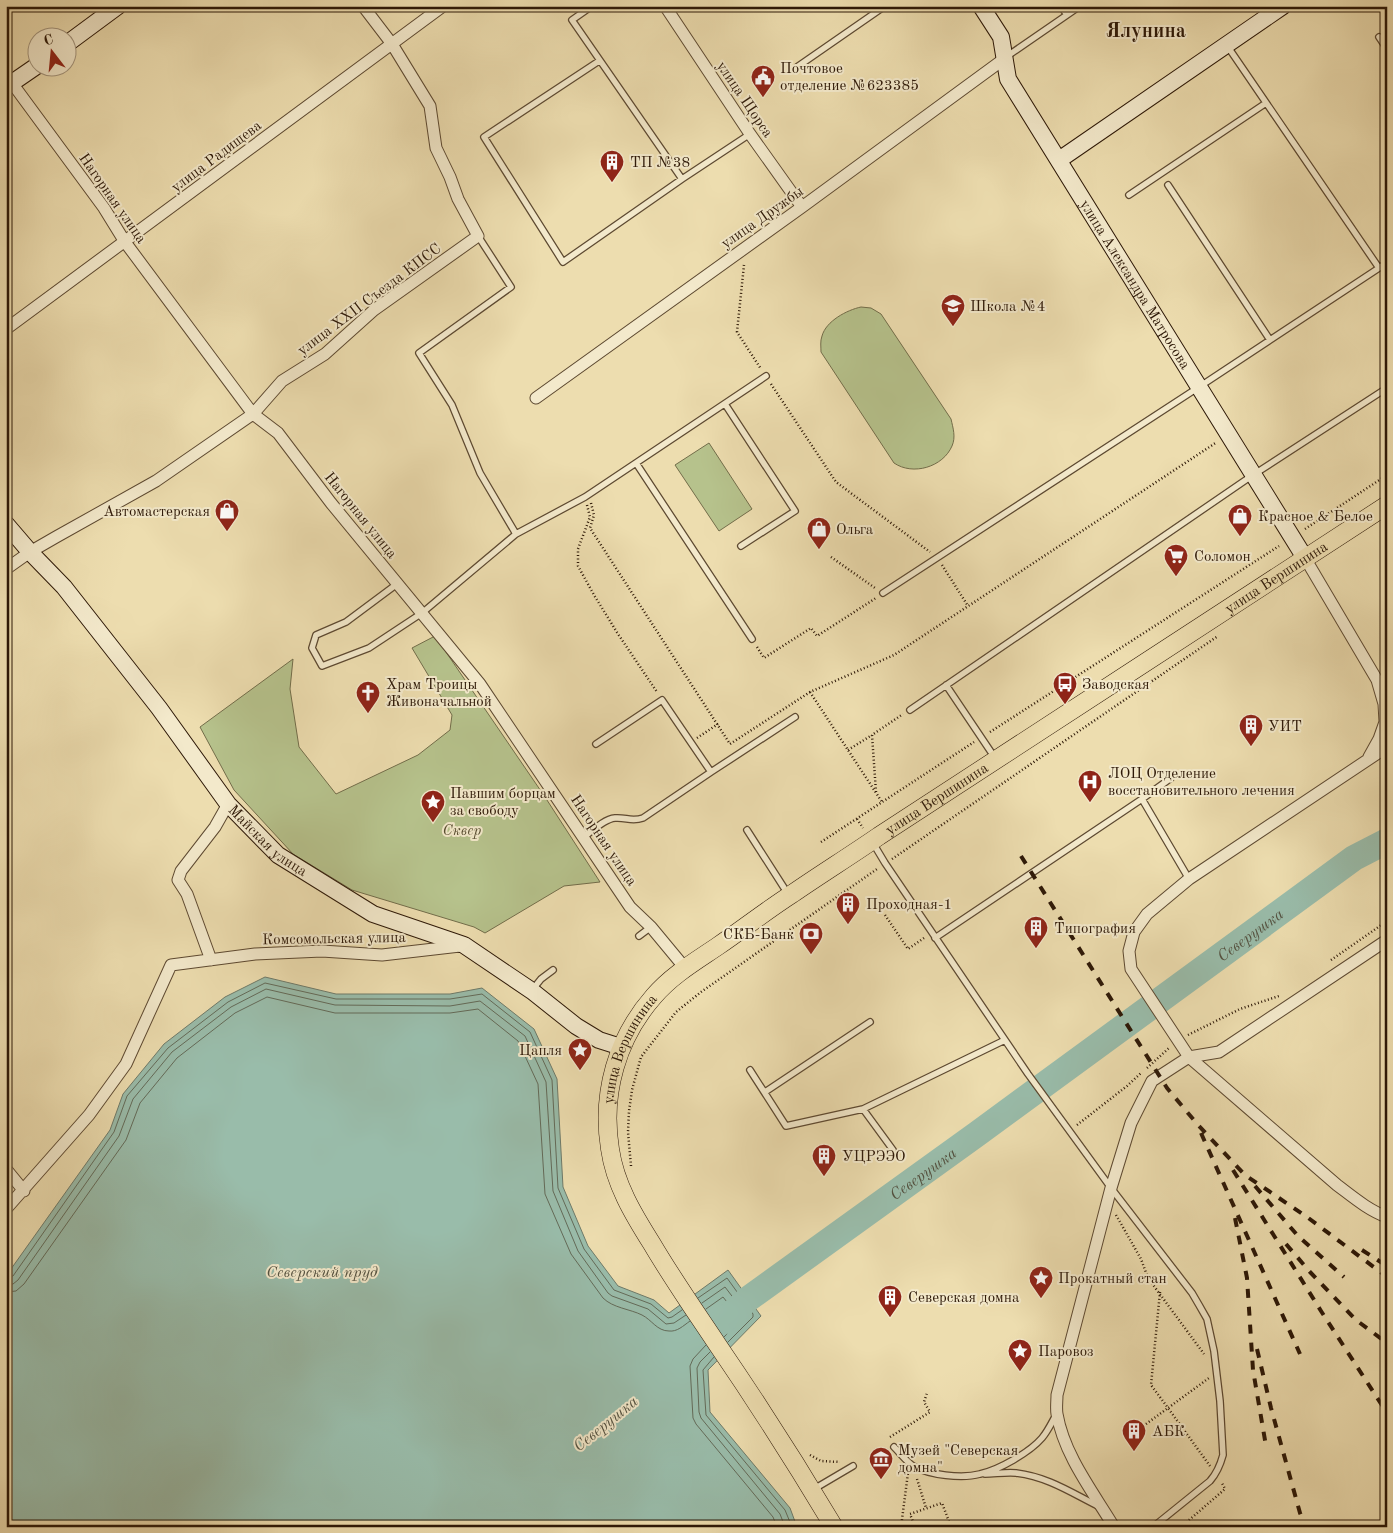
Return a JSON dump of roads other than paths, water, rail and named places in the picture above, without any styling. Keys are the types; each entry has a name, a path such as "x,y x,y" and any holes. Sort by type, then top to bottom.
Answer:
{"main road":[{"name":"улица Вершинина","path":"834,1527 744,1384 670,1275 631,1210 616,1175 609,1144 608,1098 621,1047 633,1024 650,1000 663,986 685,968 789,895 1387,504"}],"street":[{"path":"78,36 118,6"},
{"path":"363,6 392,44 430,106 436,148 458,199 478,236"},
{"name":"улица Радищева","path":"6,329 443,6"},
{"name":"улица Щорса","path":"665,6 750,134 802,207"},
{"name":"улица Александра Матросова","path":"981,6 1001,37 1008,79 1305,558"},
{"path":"1059,160 1283,6"},
{"name":"улица Дружбы","path":"536,398 1004,59"},
{"path":"8,84 28,71"},
{"name":"Нагорная улица","path":"8,84 104,208 125,242 253,414 278,433 331,503 480,684 630,907 651,927 685,968"},
{"name":"улица XXII Съезда КПСС","path":"6,569 30,552 156,480 253,414 282,381 325,354 374,310 478,236"},
{"name":"Майская улица","path":"6,524 64,587 153,700 228,804 278,855 373,914 464,945 532,991 576,1026 599,1040 621,1047"},
{"path":"1305,558 1377,680 1384,704 1384,722 1379,739 1368,759"},
{"path":"1377,680 1387,689"},
{"path":"1387,747 1189,879 1147,914 1134,932 1129,950 1131,969 1189,1057 1337,1185 1378,1214 1387,1217"},
{"path":"211,960 187,894 178,880 181,872 216,827 228,804"},
{"path":"1114,1527 1071,1456 1062,1435 1057,1413 1057,1395 1111,1188 1131,1123 1152,1081 1189,1057 1219,1052 1387,940"},
{"name":"Комсомольская улица","path":"6,1209 89,1115 126,1064 171,965 255,954 322,951 382,955 464,945"},
{"path":"6,1170 24,1190"}],"lane":[{"path":"592,6 572,20 682,179"},
{"path":"797,67 886,6"},
{"path":"1061,6 1067,15"},
{"path":"1004,59 1080,6"},
{"path":"1379,37 1387,49"},
{"path":"1226,45 1379,268"},
{"path":"599,61 484,137 563,262 750,134"},
{"path":"1128,195 1266,103"},
{"path":"1168,185 1270,340"},
{"path":"478,236 511,287 419,353 452,406 480,473 516,534"},
{"path":"883,593 1387,263"},
{"path":"397,584 346,622 316,635 312,648 322,666 369,648 422,613 516,534 587,495 766,376"},
{"path":"910,710 1254,475 1387,388"},
{"path":"725,404 795,511 742,546"},
{"path":"636,463 752,639"},
{"path":"946,685 996,760"},
{"path":"596,744 662,700 711,772"},
{"path":"584,837 611,819 633,820 643,818 795,717"},
{"path":"935,938 1171,778"},
{"path":"1142,799 1189,879"},
{"path":"747,830 789,895"},
{"path":"872,842 1028,1074 1111,1188 1192,1292 1207,1319 1214,1351 1223,1455 1216,1474 1153,1527"},
{"path":"639,936 651,927"},
{"path":"532,991 541,979 553,970"},
{"path":"765,1092 870,1022"},
{"path":"750,1070 786,1126 863,1109 1005,1040"},
{"path":"863,1109 894,1150"},
{"path":"980,1474 1006,1464 1025,1453 1042,1438 1057,1413"},
{"path":"894,1447 912,1465 928,1472 955,1476 1014,1473 1038,1478 1060,1485 1103,1509"},
{"path":"812,1490 853,1466"}],"water":[{"name":"Северский пруд","path":"265,977 336,994 450,994 482,988 534,1029 557,1079 563,1187 588,1246 618,1286 654,1300 669,1313 728,1270 761,1316 708,1370 710,1412 790,1508 797,1527 6,1527 6,1276 110,1130 123,1094 164,1044 225,997"}],"waterway":[{"name":"Северушка","path":"722,1322 748,1299 1354,858 1387,841"}],"railway":[{"path":"1021,856 1167,1088 1198,1125 1245,1175 1307,1217 1387,1277"},
{"path":"1201,1133 1300,1354"},
{"path":"1233,1170 1387,1413"},
{"path":"1255,1186 1298,1236 1344,1277"},
{"path":"1235,1218 1247,1278 1253,1370 1266,1446"},
{"path":"1286,1244 1356,1320 1387,1343"},
{"path":"1362,1250 1387,1266"},
{"path":"1257,1349 1271,1408 1300,1513 1306,1527"}],"place":[{"name":"Почтовое отделение №623385","path":"763,98"},
{"name":"ТП №38","path":"612,183"},
{"name":"Школа №4","path":"953,327"},
{"name":"Автомастерская","path":"227,532"},
{"name":"Красное & Белое","path":"1240,537"},
{"name":"Ольга","path":"819,550"},
{"name":"Соломон","path":"1176,577"},
{"name":"Заводская","path":"1065,705"},
{"name":"Храм Троицы Живоначальной","path":"368,714"},
{"name":"УИТ","path":"1251,747"},
{"name":"ЛОЦ Отделение восстановительного лечения","path":"1090,803"},
{"name":"Павшим борцам за свободу","path":"433,823"},
{"name":"Проходная-1","path":"848,925"},
{"name":"Типография","path":"1036,949"},
{"name":"СКБ-Банк","path":"811,955"},
{"name":"Цапля","path":"580,1071"},
{"name":"УЦРЭЭО","path":"824,1177"},
{"name":"Прокатный стан","path":"1041,1299"},
{"name":"Северская домна","path":"890,1318"},
{"name":"Паровоз","path":"1020,1372"},
{"name":"АБК","path":"1134,1452"},
{"name":"Музей \"Северская домна\"","path":"881,1480"}],"district":[{"name":"Ялунина","path":"1146,30"}],"park label":[{"name":"Сквер","path":"462,830"}]}
